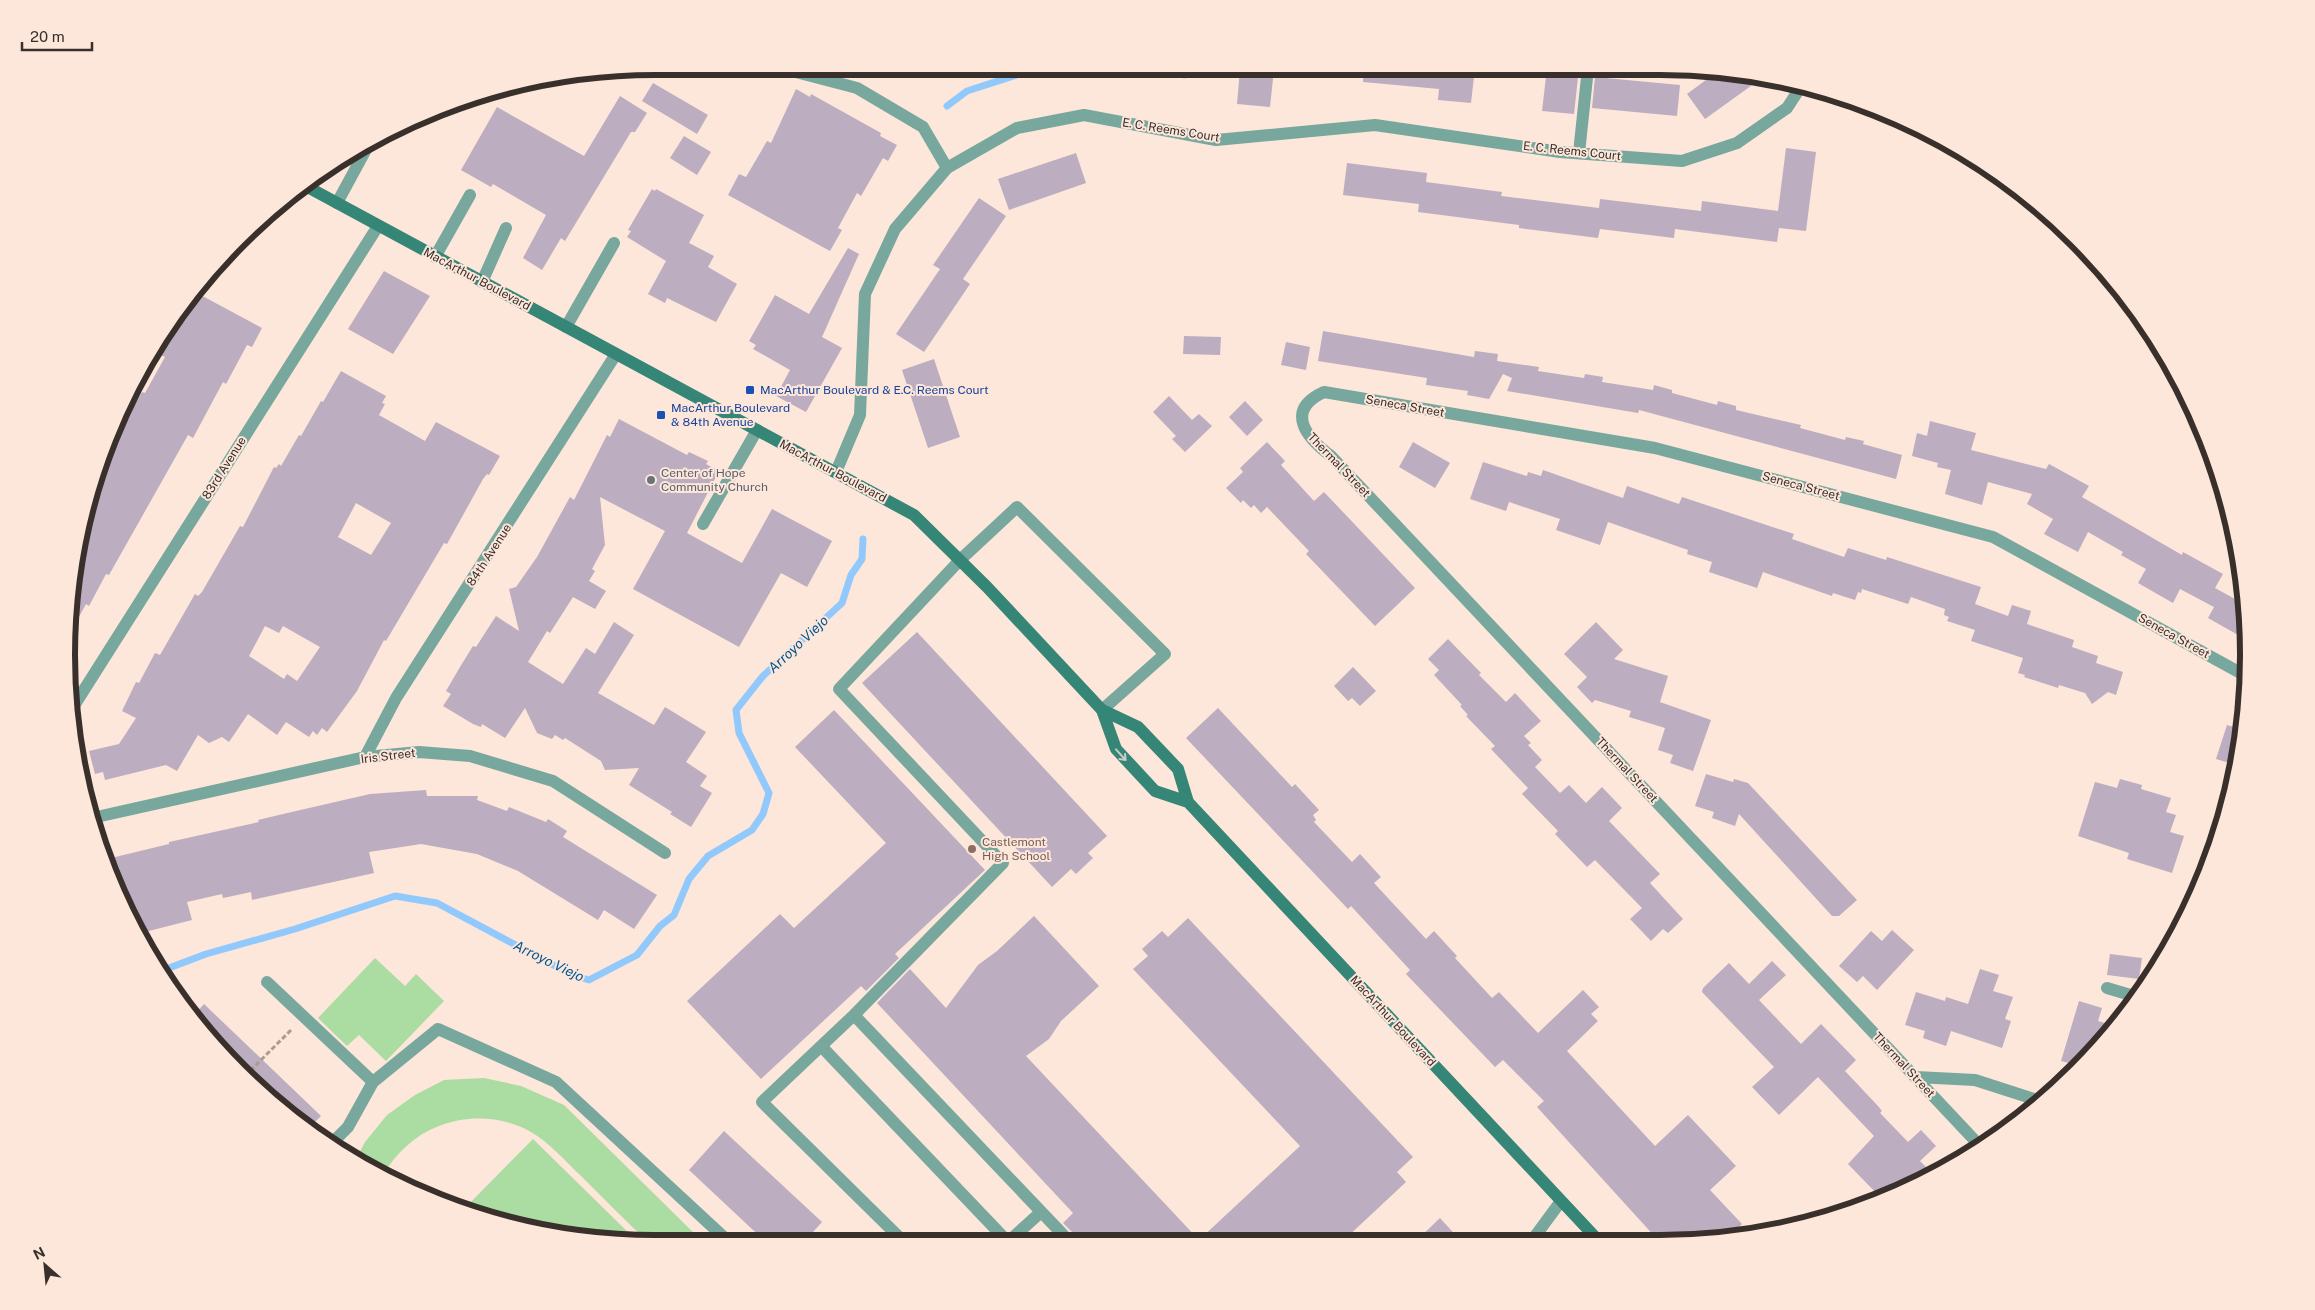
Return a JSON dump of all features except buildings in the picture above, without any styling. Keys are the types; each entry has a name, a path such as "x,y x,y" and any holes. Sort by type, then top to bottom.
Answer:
{"main road":[{"name":"MacArthur Boulevard","path":"311,189 914,515 960,560 1102,710 1138,727 1178,769 1188,802 1593,1235"},
{"name":"MacArthur Boulevard","path":"1102,710 1116,749 1155,791 1188,802"}],"street":[{"path":"807,75 857,88 923,128 947,168"},
{"path":"1579,153 1587,75"},
{"name":"E. C. Reems Court","path":"836,472 860,415 865,294 895,229 947,168 1017,128 1084,115 1216,140 1374,125 1579,153 1682,161 1737,143 1787,108 1797,92"},
{"path":"337,203 364,154"},
{"path":"435,257 470,195"},
{"name":"83rd Avenue","path":"77,701 378,226"},
{"path":"482,282 506,228"},
{"path":"566,327 614,243"},
{"name":"84th Avenue","path":"365,757 396,698 616,354"},
{"name":"Seneca Street","path":"1324,392 1655,448 1993,537 2240,672"},
{"name":"Thermal Street","path":"1324,392 1310,398 1305,407 1304,427 1308,437 1331,456 1976,1141"},
{"path":"703,524 757,430"},
{"path":"897,1235 762,1102 854,1015 1003,863 839,689 960,560 1017,507 1165,654 1102,710"},
{"name":"Iris Street","path":"99,817 365,757 419,752 470,756 553,781 665,853"},
{"path":"267,982 373,1082"},
{"path":"2107,988 2129,995"},
{"path":"854,1015 1063,1235"},
{"path":"336,1139 348,1127 373,1082 438,1029 556,1082 721,1235"},
{"path":"821,1046 1002,1235"},
{"path":"1916,1077 1975,1080 2033,1099"},
{"path":"1536,1235 1561,1200"},
{"path":"1015,1235 1041,1212"}],"path":[{"path":"251,1070 304,1017"}],"green space":[{"path":"375,958 405,986 416,974 444,1001 386,1061 359,1035 347,1046 318,1018"},
{"path":"484,1078 521,1086 564,1105 696,1235 641,1235 545,1142 530,1131 511,1123 490,1119 470,1119 439,1126 414,1140 400,1152 387,1169 359,1153 365,1142 387,1115 415,1095 444,1080"},
{"path":"533,1139 630,1234 579,1230 542,1224 469,1204"}],"waterway":[{"name":"Arroyo Viejo","path":"947,106 967,91 1017,75"},
{"name":"Arroyo Viejo","path":"168,968 206,954 295,929 395,896 437,903 572,975 589,980 637,955 660,926 674,915 689,879 708,856 752,830 763,814 769,793 739,733 736,710 763,676 842,603 851,575 862,559 863,539"}],"place":[{"name":"MacArthur Boulevard & E.C. Reems Court","path":"750,390"},
{"name":"MacArthur Boulevard & 84th Avenue","path":"661,415"},
{"name":"Center of Hope Community Church","path":"651,480"},
{"name":"Castlemont High School","path":"972,849"}]}
